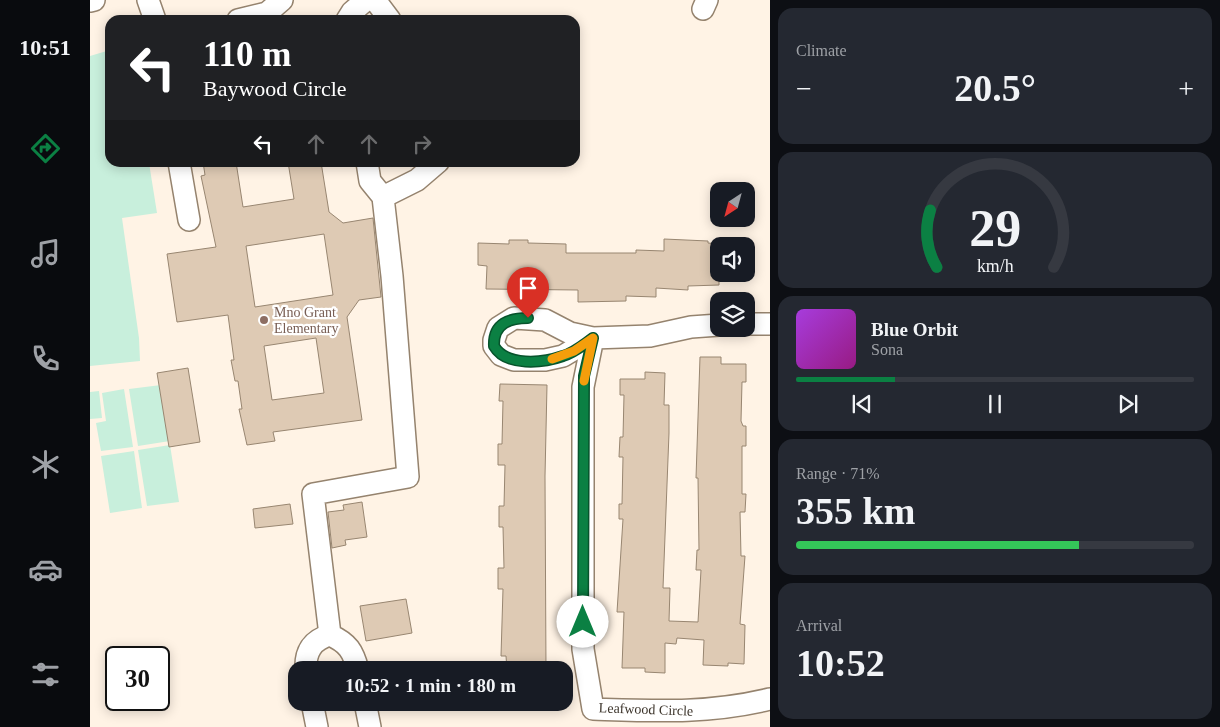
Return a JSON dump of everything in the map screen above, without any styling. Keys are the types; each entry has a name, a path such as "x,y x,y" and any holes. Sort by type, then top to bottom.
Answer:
{"street":[{"path":"90,1 94,0"},
{"path":"148,0 153,15"},
{"path":"259,15 267,13 282,0"},
{"path":"350,15 366,0"},
{"path":"375,0 386,15"},
{"path":"180,167 189,220"},
{"path":"330,636 313,494 408,477 384,197 370,182 368,167"},
{"path":"384,197 416,171"},
{"path":"755,324 770,324"},
{"name":"Leafwood Circle","path":"710,325 650,336 593,338 584,376 583,649 593,709 694,712 746,705 770,699"},
{"path":"308,661 310,647 315,641 330,636 348,645 353,652 356,661"},
{"path":"314,711 317,727"},
{"path":"367,711 370,727"}],"green space":[{"path":"105,52 105,167 150,167 157,213 122,218 139,338 140,361 90,366 90,56"},
{"path":"161,385 170,441 138,446 129,389"},
{"path":"124,389 133,447 101,451 96,423 106,421 102,393"},
{"path":"99,391 102,418 90,419 90,392"},
{"path":"170,445 179,502 147,506 138,450"},
{"path":"134,451 142,508 110,513 101,456"}],"building":[{"path":"204,167 237,167 243,207 294,199 289,167 322,167 329,212 343,223 373,218 381,297 359,300 347,317 362,420 273,432 275,441 247,445 239,409 242,409 238,381 235,381 231,360 234,360 228,315 177,322 167,254 216,247 201,176 205,175","holes":["324,234 333,295 255,307 246,246","316,338 324,393 272,400 264,346"]},
{"path":"664,239 708,241 710,243 710,282 719,282 719,285 688,286 688,290 656,288 656,297 626,296 626,301 578,302 578,290 486,289 487,266 478,265 478,243 509,244 509,240 528,240 528,243 566,244 566,253 636,253 636,250 664,251"},
{"path":"700,357 721,357 721,364 746,364 746,382 742,382 741,421 743,426 746,426 746,446 742,446 742,494 746,494 745,512 740,512 741,556 745,556 740,624 745,625 744,664 728,663 728,666 703,665 704,640 677,638 676,644 665,643 665,673 645,672 645,668 622,668 624,612 617,612 623,519 619,519 619,504 622,504 623,457 619,457 620,437 623,437 624,395 620,395 620,379 645,379 645,372 665,373 664,405 669,405 669,433 663,588 670,588 669,621 698,622 701,570 696,570 697,550 699,550 698,478 696,478"},
{"path":"188,368 200,442 169,447 157,373"},
{"path":"500,384 547,385 545,476 546,661 506,661 506,656 501,656 503,589 498,589 498,568 504,568 503,527 499,527 499,506 504,506 505,465 498,465 498,444 502,444 503,401 499,401"},
{"path":"362,502 367,537 345,540 346,545 332,548 328,512 344,510 343,505"},
{"path":"290,504 293,524 255,528 253,509"},
{"path":"406,599 412,633 366,641 360,606"}],"slow traffic":[{"path":"552,359 574,351 593,338 584,381"}],"place":[{"name":"Mno Grant Elementary","path":"264,320"}],"route":[{"path":"528,318 514,318 503,323 495,332 494,346 501,355 514,360 556,358 574,351 593,338 584,376 583,400 583,622"}]}
